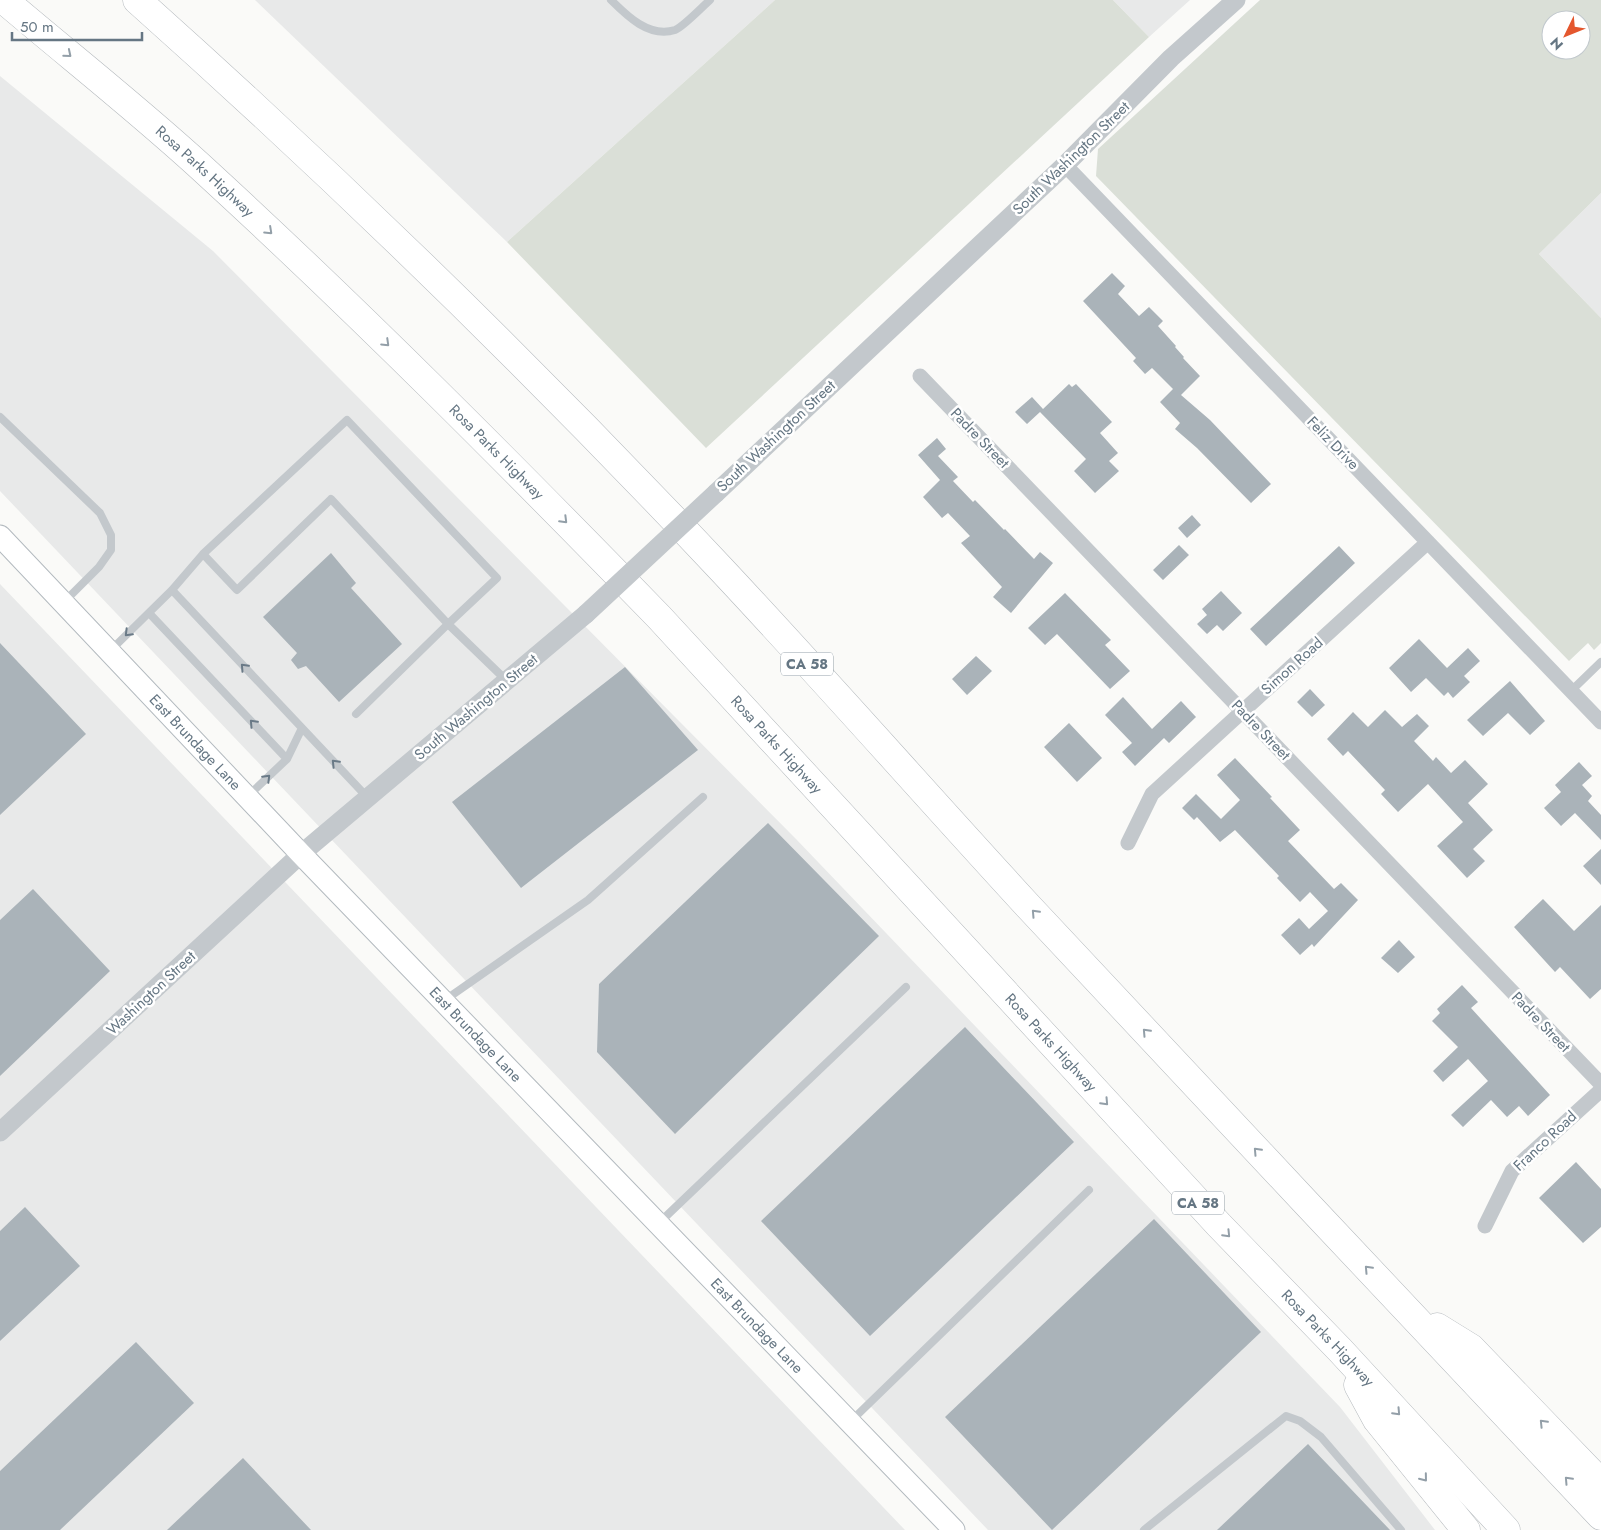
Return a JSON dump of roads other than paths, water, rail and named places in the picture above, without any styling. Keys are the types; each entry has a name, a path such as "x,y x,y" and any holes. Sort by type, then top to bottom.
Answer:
{"highway":[{"name":"Rosa Parks Highway","path":"4,0 202,168 321,280 494,449 659,618 1212,1218 1340,1350 1506,1530"},
{"name":"CA 58","path":"137,0 359,204 530,372 700,546 1026,904 1601,1516"},
{"path":"148,0 189,47"},
{"path":"1402,1305 1471,1348 1601,1483"},
{"path":"1340,1350 1377,1420 1466,1530"}],"main road":[{"name":"East Brundage Lane","path":"0,536 301,854 954,1530"}],"street":[{"name":"South Washington Street","path":"301,854 586,614 1065,165 1172,58 1236,0"},
{"name":"Feliz Drive","path":"1065,165 1601,722"},
{"name":"Padre Street","path":"920,376 1601,1084"},
{"name":"Simon Road","path":"1128,843 1152,794 1428,542"},
{"name":"Washington Street","path":"0,1132 301,854"},
{"name":"Franco Road","path":"1485,1226 1512,1171 1601,1090"}],"lane":[{"path":"611,0 634,21 656,31 676,30 710,0"},
{"path":"0,418 100,513 111,535 111,550 99,567 63,602"},
{"path":"110,652 172,590 203,554 347,420 497,578 356,714"},
{"path":"203,554 237,590 331,499 448,624 507,681"},
{"path":"172,590 368,798"},
{"path":"149,613 286,759"},
{"path":"1571,691 1601,662"},
{"path":"248,797 286,759 302,728"},
{"path":"443,1001 588,900 703,797"},
{"path":"658,1224 906,987"},
{"path":"850,1422 1089,1190"},
{"path":"1144,1530 1286,1416 1300,1421 1320,1437 1401,1530"}]}
